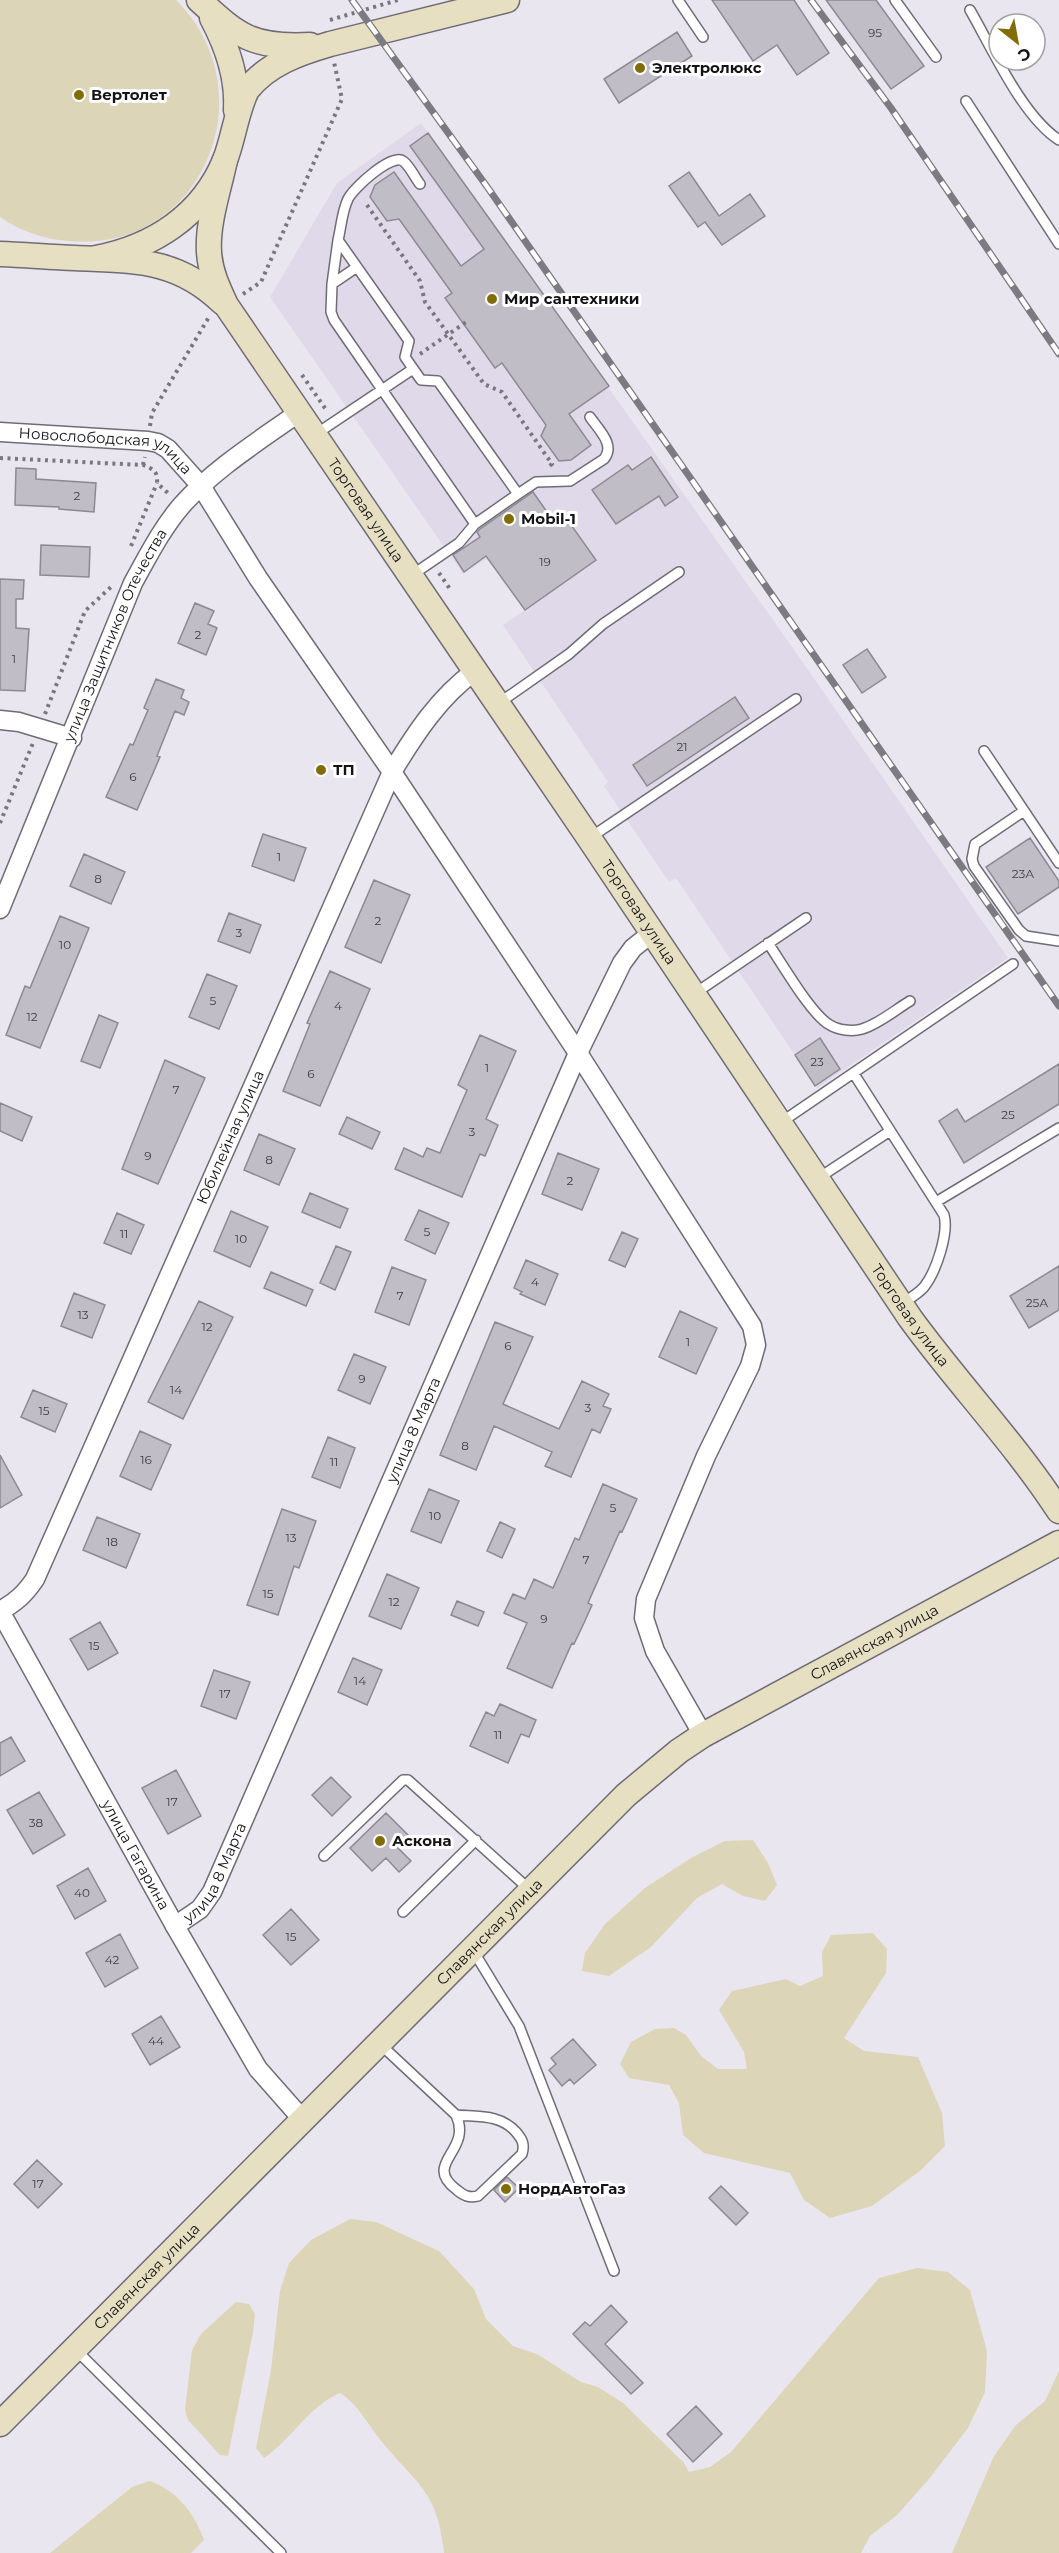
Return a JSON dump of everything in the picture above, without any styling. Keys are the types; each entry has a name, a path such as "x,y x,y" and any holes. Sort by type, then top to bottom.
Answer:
{"street":[{"path":"198,0 239,35 257,42 283,46 330,44"},
{"path":"198,0 222,36 230,58 235,80 235,124"},
{"path":"226,306 215,281 209,252 210,236 225,160 247,90 261,75 289,59 330,44 507,0"},
{"path":"96,258 137,248 174,227 204,197 225,160"},
{"path":"0,236 33,252 55,256"},
{"path":"0,254 129,259 177,271 206,287 226,306"},
{"name":"Торговая улица","path":"226,306 589,838 901,1304 937,1355 1015,1447 1059,1511"},
{"name":"улица Защитников Отечества","path":"0,909 134,583 166,527 181,506 201,486 298,413"},
{"name":"Новослободская улица","path":"0,432 158,443 168,448 201,486 258,578 392,772 578,1053 752,1326 756,1345 750,1366 705,1456 646,1599 644,1618 655,1651 703,1735"},
{"name":"Юбилейная улица","path":"0,1611 27,1592 34,1579 392,772 440,702 457,684 475,670"},
{"path":"0,720 40,727 72,738"},
{"name":"улица 8 Марта","path":"175,1926 200,1909 212,1892 578,1053 622,963 633,948 652,933"},
{"name":"Славянская улица","path":"0,2424 626,1795 679,1751 703,1735 1059,1543"},
{"name":"улица Гагарина","path":"0,1611 175,1926 258,2069 303,2120"}],"lane":[{"path":"678,0 704,37"},
{"path":"895,0 936,57"},
{"path":"970,10 1024,104 1038,121 1059,140"},
{"path":"966,101 1059,244"},
{"path":"420,184 403,161 396,159 358,186 347,200 338,240 331,312 334,320 475,524"},
{"path":"338,240 409,341 405,357 413,369 421,380 438,381 518,494"},
{"path":"332,284 357,267"},
{"path":"314,435 413,369"},
{"path":"410,576 459,543 475,524 536,482 570,481 604,459 608,454 609,446 590,417"},
{"path":"498,704 569,654 603,624 679,572"},
{"path":"589,838 796,699"},
{"path":"984,751 1059,863"},
{"path":"1024,811 975,843 972,859 974,866 1018,930 1026,936 1059,941"},
{"path":"694,994 806,918"},
{"path":"768,943 818,1015 829,1025 841,1029 860,1030 874,1024 910,1001"},
{"path":"780,1123 1013,964"},
{"path":"854,1074 944,1215 946,1224 931,1276 924,1286 901,1304"},
{"path":"936,1202 1059,1128"},
{"path":"817,1179 890,1131"},
{"path":"324,1856 403,1780 413,1783 531,1891"},
{"path":"403,1912 476,1840"},
{"path":"472,1950 519,2026 614,2271"},
{"path":"380,2044 456,2115 460,2132 444,2168 443,2176 447,2182 471,2198 478,2196 522,2154 524,2146 521,2138 504,2121 456,2115"},
{"path":"75,2349 281,2553"}],"path":[{"path":"0,458 143,465 152,413 210,315 261,282 342,99 325,22 398,0"},
{"path":"366,205 420,281 425,302 484,384 502,392 552,464"},
{"path":"128,554 158,483"},
{"path":"0,823 85,611 115,584"}],"shaded area":[{"path":"0,0 176,0 204,37 217,78 218,120 207,160 186,195 154,222 115,238 68,241 32,234 0,217"},
{"path":"421,123 797,654 1008,958 817,1088 676,878 669,882 604,786 608,782 503,625 525,610 488,558 463,574 270,297 337,183"},
{"path":"753,1840 768,1863 777,1885 765,1901 743,1896 722,1884 697,1898 651,1947 609,1976 582,1971 585,1953 605,1924 645,1888 691,1858 725,1841"},
{"path":"873,1933 887,1949 886,1973 844,2038 864,2051 918,2057 942,2113 945,2146 920,2171 872,2206 830,2218 804,2200 790,2173 704,2153 683,2135 679,2103 669,2085 629,2078 620,2064 631,2042 655,2029 674,2028 686,2035 701,2056 718,2069 747,2069 744,2052 719,2010 732,1991 786,1979 800,1986 823,1976 822,1952 831,1935"},
{"path":"350,2219 376,2222 439,2251 474,2289 486,2319 513,2346 537,2354 581,2382 598,2387 623,2403 684,2463 689,2472 710,2467 731,2452 879,2278 917,2268 948,2272 970,2290 987,2351 985,2392 968,2428 929,2479 897,2515 870,2536 861,2553 444,2553 437,2515 424,2491 382,2442 358,2409 340,2393 319,2406 264,2458 256,2448 271,2370 280,2291 289,2263 311,2240"},
{"path":"236,2302 249,2304 255,2314 228,2456 220,2455 188,2420 185,2410 192,2350 201,2334"},
{"path":"1059,2371 1059,2553 952,2553 994,2456 1016,2425 1045,2401"},
{"path":"149,2481 176,2496 190,2512 204,2540 191,2553 50,2553 132,2487"}],"building":[{"path":"712,0 794,0 829,53 797,75 777,45 753,61"},
{"path":"826,0 876,0 924,66 891,89"},
{"path":"677,32 692,56 619,103 604,79"},
{"path":"428,133 609,386 569,414 591,445 571,460 559,461 541,436 546,425 502,363 495,368 445,298 452,293 399,219 387,221 370,197 375,185 394,172 461,266 484,249 410,146"},
{"path":"689,172 719,216 750,194 765,216 722,245 705,222 698,227 669,186"},
{"path":"651,457 678,497 665,506 659,496 616,524 592,490 628,465 632,470"},
{"path":"16,468 36,469 36,479 96,483 94,512 59,509 59,507 15,505"},
{"path":"533,492 554,522 564,515 596,560 525,610 486,556 464,572 453,555 480,537 477,532 480,529"},
{"path":"41,545 90,547 89,577 40,575"},
{"path":"0,579 24,580 23,599 16,599 16,628 29,629 25,691 0,690"},
{"path":"195,603 214,611 208,624 217,628 206,655 178,643"},
{"path":"867,649 886,677 862,693 843,665"},
{"path":"156,679 184,690 181,698 189,702 184,715 175,711 157,756 160,757 137,810 106,797 148,710 144,708"},
{"path":"735,697 749,718 647,786 633,765"},
{"path":"263,834 306,848 294,881 252,866"},
{"path":"1030,838 1059,881 1059,887 1018,914 986,867"},
{"path":"84,854 125,872 111,904 70,886"},
{"path":"374,880 410,895 381,963 345,947"},
{"path":"229,913 261,925 250,953 218,941"},
{"path":"60,916 89,928 40,1048 6,1035 25,986 30,988"},
{"path":"330,971 370,989 320,1106 283,1091 310,1024 307,1023"},
{"path":"207,974 237,986 219,1029 189,1017"},
{"path":"99,1015 118,1023 100,1068 81,1061"},
{"path":"480,1035 516,1051 486,1119 498,1125 485,1156 480,1154 462,1197 395,1169 404,1148 423,1157 427,1148 440,1153 467,1090 458,1085"},
{"path":"820,1038 840,1069 815,1086 795,1055"},
{"path":"165,1060 205,1078 158,1184 122,1169"},
{"path":"1059,1064 1059,1104 964,1163 939,1121 957,1109 965,1122"},
{"path":"0,1103 32,1117 22,1141 0,1131"},
{"path":"347,1117 380,1132 372,1149 339,1134"},
{"path":"259,1134 295,1149 279,1185 244,1170"},
{"path":"558,1153 599,1169 582,1210 542,1194"},
{"path":"310,1193 348,1209 340,1228 302,1212"},
{"path":"419,1210 449,1223 435,1254 405,1240"},
{"path":"231,1211 268,1227 250,1267 214,1251"},
{"path":"117,1213 144,1225 131,1254 104,1243"},
{"path":"622,1232 638,1239 625,1267 609,1260"},
{"path":"336,1246 351,1252 335,1290 320,1283"},
{"path":"526,1260 558,1274 545,1305 520,1294 522,1292 514,1288"},
{"path":"1059,1266 1059,1310 1029,1328 1010,1296"},
{"path":"392,1267 426,1280 409,1325 375,1312"},
{"path":"271,1272 313,1290 306,1306 264,1288"},
{"path":"74,1293 105,1305 92,1338 61,1326"},
{"path":"199,1301 233,1317 183,1419 148,1402"},
{"path":"680,1311 717,1328 696,1374 659,1357"},
{"path":"495,1322 533,1337 503,1404 559,1429 582,1381 609,1394 603,1406 611,1409 600,1433 592,1429 571,1477 545,1466 552,1452 494,1426 476,1470 440,1455"},
{"path":"354,1354 386,1367 370,1404 338,1390"},
{"path":"33,1390 67,1404 55,1432 21,1417"},
{"path":"140,1431 171,1445 151,1490 120,1476"},
{"path":"328,1437 355,1448 340,1488 312,1477"},
{"path":"0,1455 22,1495 0,1508"},
{"path":"603,1484 637,1499 588,1603 592,1605 584,1623 574,1644 572,1643 552,1688 507,1668 527,1623 504,1613 513,1594 525,1599 534,1579 553,1588 575,1538 579,1540"},
{"path":"429,1489 459,1501 441,1543 411,1531"},
{"path":"282,1509 316,1521 299,1568 294,1566 278,1615 247,1605"},
{"path":"97,1517 140,1534 126,1568 83,1550"},
{"path":"500,1522 515,1529 502,1558 487,1551"},
{"path":"387,1574 419,1588 401,1629 369,1616"},
{"path":"457,1601 484,1612 478,1626 451,1615"},
{"path":"100,1622 118,1653 88,1670 70,1639"},
{"path":"353,1658 382,1670 367,1705 338,1692"},
{"path":"214,1670 250,1682 236,1719 201,1706"},
{"path":"500,1704 536,1720 529,1737 521,1734 508,1763 470,1746 486,1712 494,1716"},
{"path":"11,1737 25,1761 0,1776 0,1743"},
{"path":"176,1770 201,1816 168,1834 142,1788"},
{"path":"331,1777 351,1797 332,1816 312,1795"},
{"path":"39,1792 65,1835 33,1854 7,1810"},
{"name":"Аскона","path":"386,1813 409,1836 397,1847 411,1861 399,1872 386,1858 372,1871 350,1848"},
{"path":"88,1868 106,1901 75,1919 57,1886"},
{"path":"291,1909 319,1940 291,1965 263,1935"},
{"path":"120,1934 138,1968 105,1987 86,1953"},
{"path":"161,2016 180,2047 150,2065 132,2034"},
{"path":"573,2039 596,2065 574,2084 570,2079 562,2086 549,2070 556,2064 551,2058"},
{"path":"37,2160 62,2184 38,2208 14,2184"},
{"name":"НордАвтоГаз","path":"507,2177 519,2188 505,2202 494,2190"},
{"path":"721,2186 748,2213 736,2225 709,2198"},
{"path":"611,2305 627,2322 605,2344 643,2383 631,2394 573,2334 585,2322 590,2326"},
{"path":"696,2406 722,2434 693,2462 667,2434"}],"railway":[{"path":"352,0 488,188 1059,1006"},
{"path":"811,0 891,108 1059,354"}],"place":[{"name":"Электролюкс","path":"640,68"},
{"name":"Вертолет","path":"79,95"},
{"name":"Мир сантехники","path":"492,299"},
{"name":"Mobil-1","path":"509,519"},
{"name":"ТП","path":"321,770"},
{"name":"Аскона","path":"380,1841"},
{"name":"НордАвтоГаз","path":"506,2189"}]}
